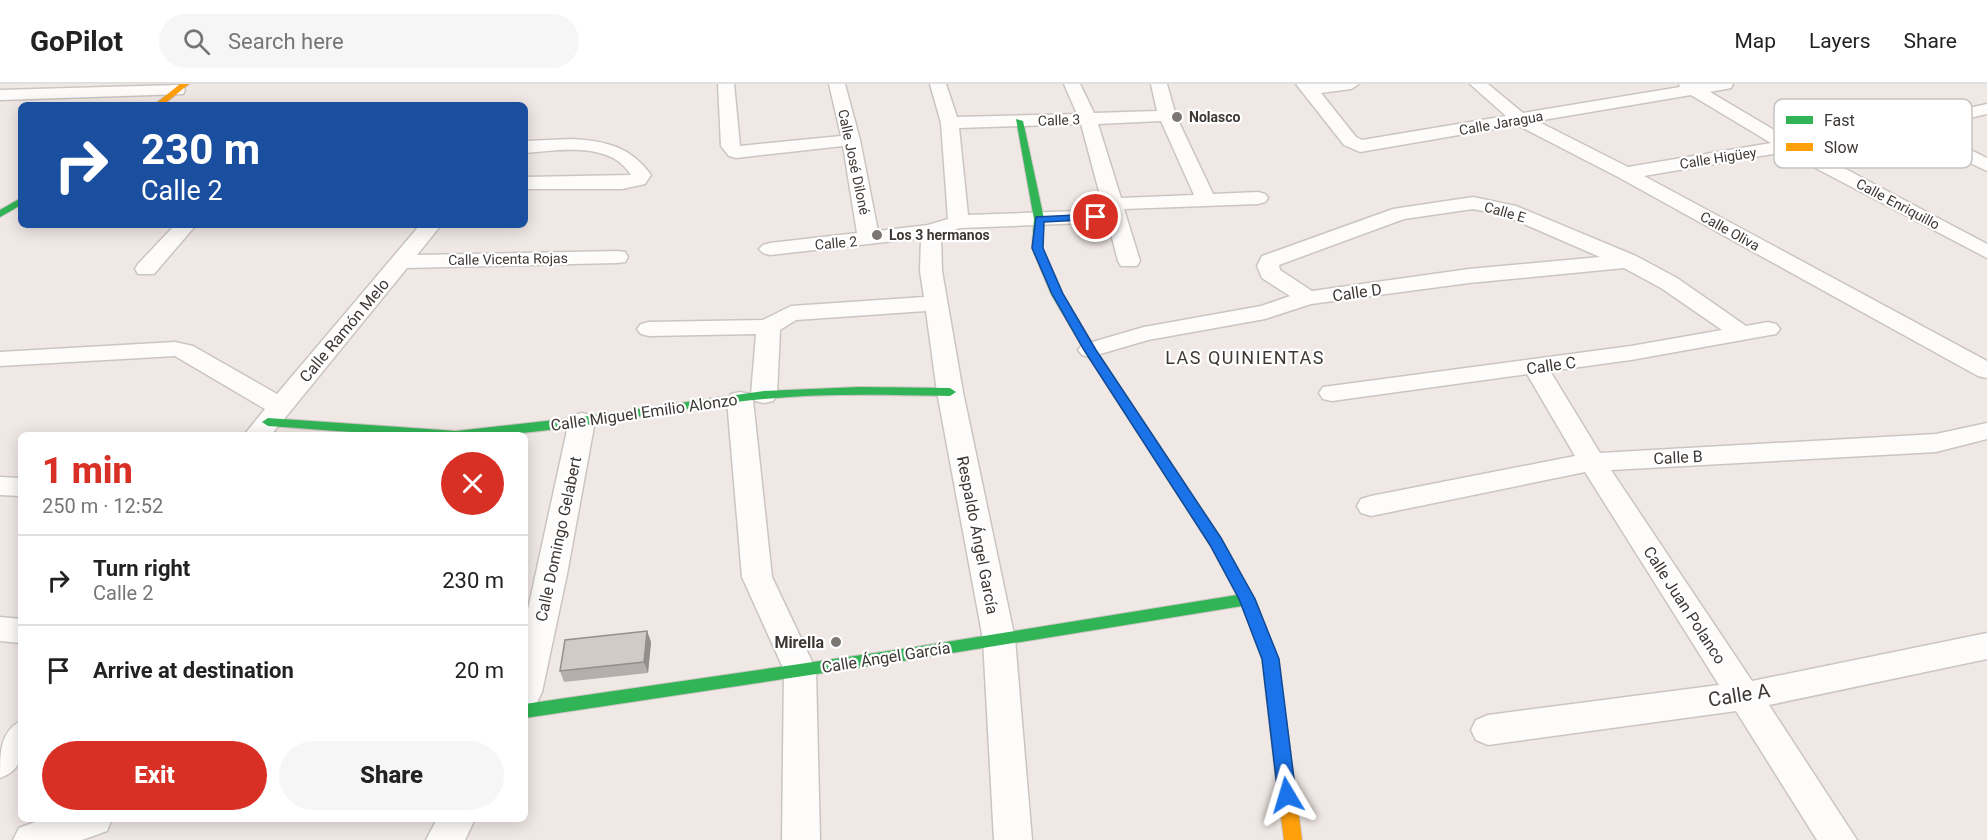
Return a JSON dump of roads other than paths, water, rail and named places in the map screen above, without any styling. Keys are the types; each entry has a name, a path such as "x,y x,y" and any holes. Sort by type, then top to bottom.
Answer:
{"street":[{"path":"0,90 7,84"},
{"path":"726,84 730,146 736,152 851,140"},
{"name":"Calle José Diloné","path":"837,84 851,140 869,240"},
{"path":"938,84 950,123 958,222"},
{"path":"1072,84 1088,119 1129,261"},
{"path":"1159,84 1167,116 1204,195 1202,200"},
{"path":"1306,87 1351,84"},
{"name":"Calle Oliva","path":"1478,84 1521,120 1625,173 1987,371"},
{"name":"Calle Jaragua","path":"1306,87 1350,141 1360,146 1521,120 1689,87 1725,84"},
{"path":"0,95 181,87"},
{"path":"162,102 181,87"},
{"name":"Calle Enriquillo","path":"1689,87 1774,137"},
{"name":"Calle Higüey","path":"1972,112 1987,109"},
{"name":"Calle 3","path":"950,123 1167,116"},
{"path":"1019,121 1039,219 1037,248 1057,294 1090,350 1216,542 1247,599 1270,659 1293,840"},
{"path":"528,147 564,145 607,149 632,160 641,175 638,180 622,183 528,183"},
{"name":"Calle Higüey","path":"1625,173 1774,150"},
{"path":"1972,158 1987,165"},
{"name":"Calle Enriquillo","path":"1829,168 1987,252"},
{"name":"Calle 2","path":"770,249 869,240 931,231 958,222 1039,219 1202,200 1258,198"},
{"path":"0,214 18,203"},
{"name":"Calle E","path":"1308,298 1270,273 1268,266 1270,261 1400,213 1473,203 1509,210 1628,261 1669,283 1743,333"},
{"path":"146,269 183,228"},
{"name":"Calle Ramón Melo","path":"268,422 428,228"},
{"name":"Respaldo Ángel García","path":"931,231 931,271 950,392 999,639 1013,840"},
{"name":"Calle Vicenta Rojas","path":"400,262 616,257"},
{"name":"Calle D","path":"1090,350 1144,334 1265,312 1308,298 1469,276 1628,261"},
{"path":"649,329 768,327 791,313 936,303"},
{"path":"768,327 752,397 757,577 800,670 801,840"},
{"name":"Calle C","path":"1332,393 1535,367 1768,329"},
{"name":"Calle Miguel Emilio Alonzo","path":"0,359 175,349 185,351 268,422 413,432"},
{"name":"Calle Juan Polanco","path":"1535,367 1592,462 1838,840"},
{"name":"Calle Miguel Emilio Alonzo","path":"483,432 582,421 752,397 859,391 950,392"},
{"name":"Calle Domingo Gelabert","path":"528,679 552,574 582,421"},
{"name":"Calle B","path":"1371,506 1592,462 1936,442 1987,430"},
{"path":"0,486 18,487"},
{"name":"Calle Ángel García","path":"528,711 1247,599"},
{"path":"0,629 18,631"},
{"name":"Calle A","path":"1488,730 1744,696 1987,646"},
{"path":"0,763 18,740"},
{"path":"32,840 84,822"},
{"path":"445,840 455,822"}],"place":[{"name":"Nolasco","path":"1177,117"},
{"name":"Los 3 hermanos","path":"877,235"},
{"name":"Mirella","path":"836,642"}],"district":[{"name":"LAS QUINIENTAS","path":"1245,358"}]}
